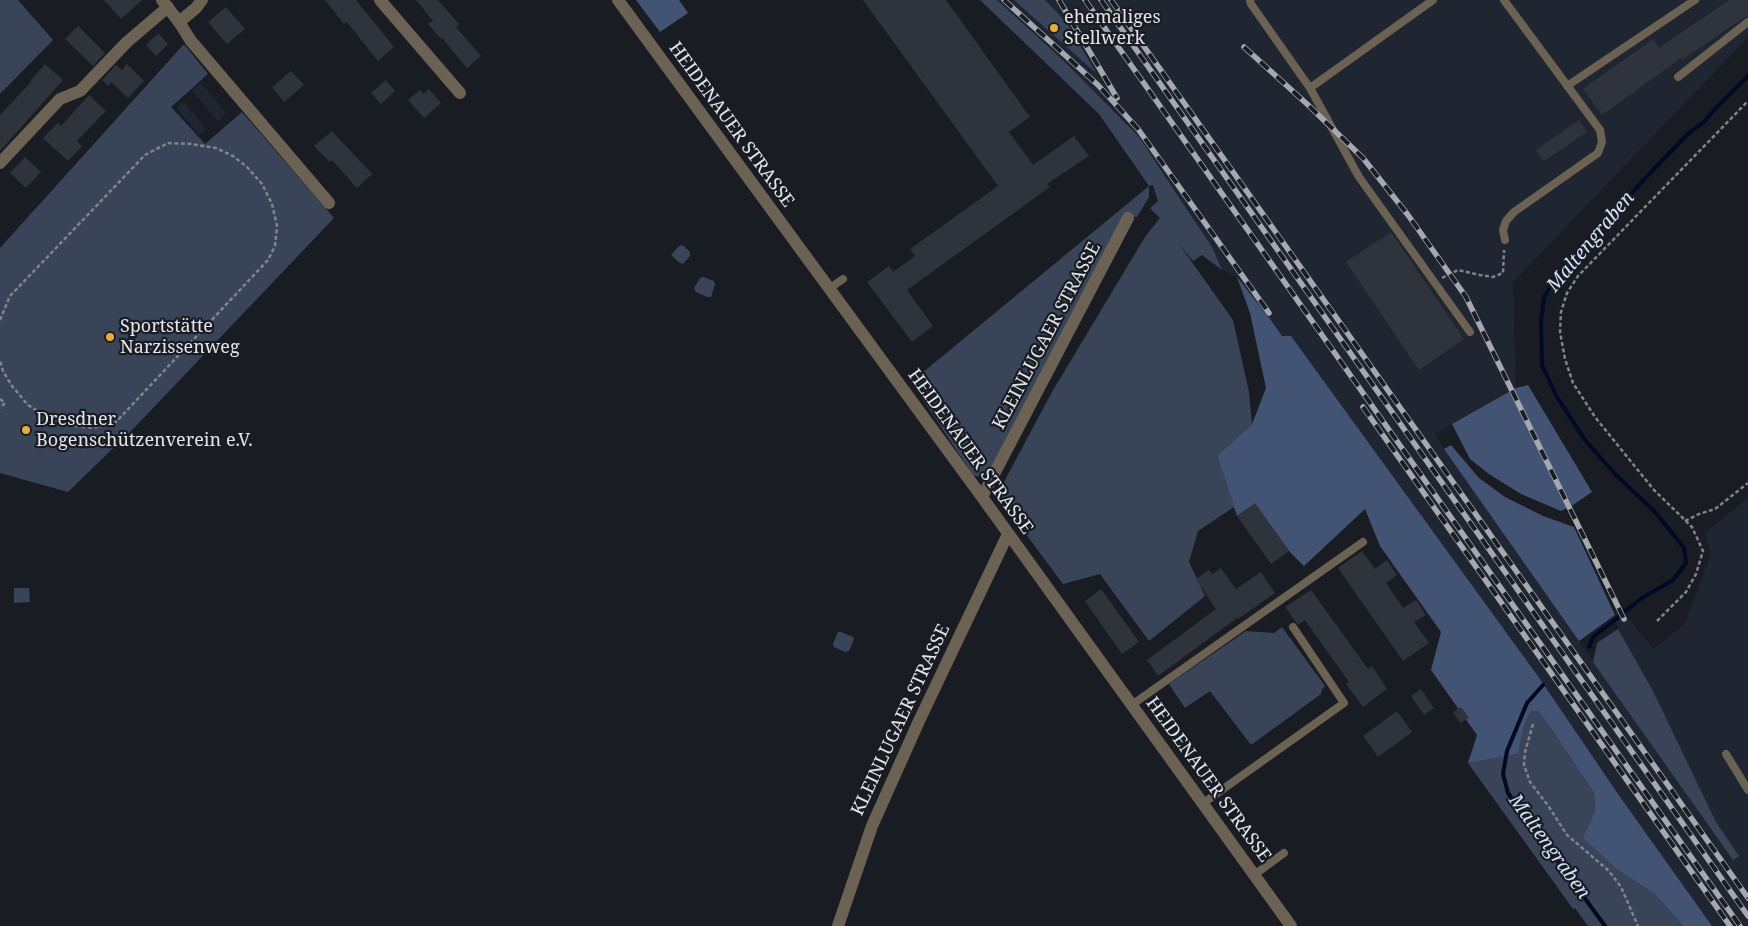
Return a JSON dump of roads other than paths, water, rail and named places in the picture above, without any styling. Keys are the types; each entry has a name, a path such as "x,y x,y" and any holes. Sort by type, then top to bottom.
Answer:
{"street":[{"path":"180,22 202,0"},
{"path":"380,0 460,93"},
{"name":"HEIDENAUER STRASSE","path":"618,0 982,497 1291,926"},
{"path":"0,163 60,99 80,91 165,4 180,22 191,41 329,203"},
{"name":"KLEINLUGAER STRASSE","path":"982,497 1128,218"},
{"name":"KLEINLUGAER STRASSE","path":"838,926 872,826 919,720 1008,534"}],"lane":[{"path":"1250,0 1310,88 1360,177 1470,332"},
{"path":"1310,88 1433,0"},
{"path":"1504,0 1600,130 1602,142 1598,153 1514,212 1506,221 1503,230 1505,240"},
{"path":"1568,86 1695,0"},
{"path":"1678,77 1748,22"},
{"path":"830,288 843,279"},
{"path":"1132,704 1362,542"},
{"path":"1202,804 1344,703 1293,627"},
{"path":"1726,754 1748,790"},
{"path":"1254,875 1284,853"}],"waterway":[{"name":"Maltengraben","path":"1624,612 1642,598 1673,580 1686,563 1684,548 1656,513 1614,473 1585,440 1557,397 1542,365 1541,321 1544,297 1577,252 1653,170 1689,133 1704,122 1748,76"},
{"name":"Maltengraben","path":"1589,647 1593,637 1620,616"},
{"name":"Maltengraben","path":"1543,685 1527,703 1507,751 1503,774 1508,793 1605,926"}],"railway":[{"path":"1004,0 1098,85 1138,129 1269,313"},
{"path":"1059,0 1117,98"},
{"path":"1085,0 1740,926"},
{"path":"1101,0 1748,916"},
{"path":"1111,0 1748,898"},
{"path":"1244,47 1363,158 1408,215 1466,297 1624,619"},
{"path":"1363,407 1730,926"}],"place":[{"name":"ehemaliges Stellwerk","path":"1054,28"},
{"name":"Sportstätte Narzissenweg","path":"110,337"},
{"name":"Dresdner Bogenschützenverein e.V.","path":"26,430"}]}
